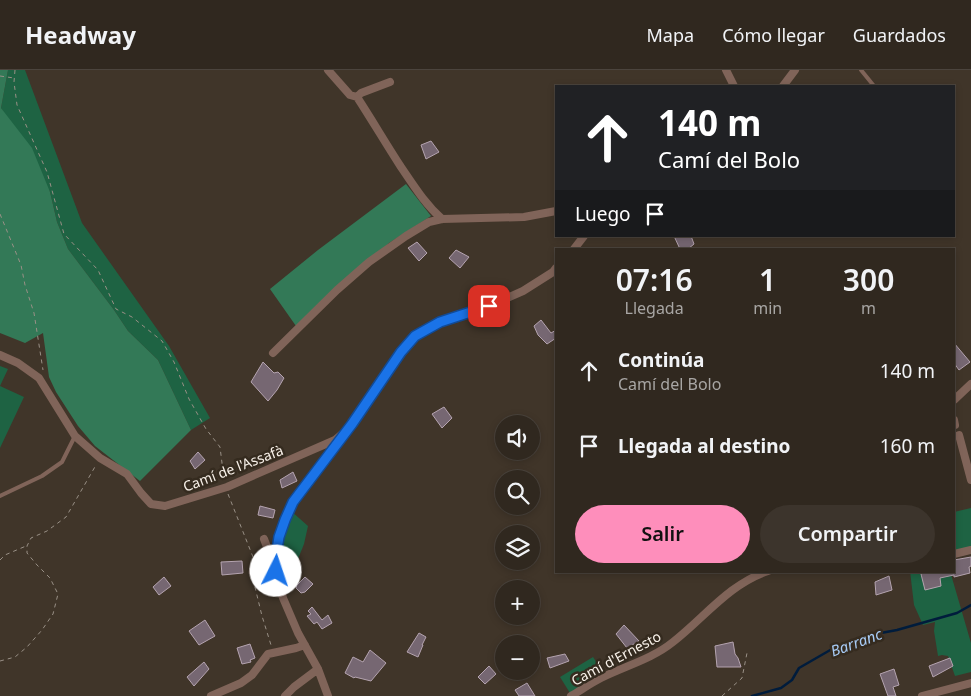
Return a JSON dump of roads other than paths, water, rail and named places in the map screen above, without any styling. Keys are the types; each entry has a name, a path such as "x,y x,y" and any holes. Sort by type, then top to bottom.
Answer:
{"street":[{"path":"328,70 350,95 357,97 421,197 442,219"},
{"path":"726,70 734,85"},
{"path":"784,85 795,70"},
{"path":"357,97 361,93 390,82"},
{"path":"273,353 337,290 369,262 429,222 442,219 524,217 555,210"},
{"path":"575,248 583,237"},
{"path":"276,571 279,537 293,502 352,424 401,352 415,336 440,322 489,306 524,291 555,269"},
{"name":"Camí de l'Assafà","path":"0,355 18,363 39,378 75,436 100,458 127,474 151,504 165,506 225,487 336,440 352,424"},
{"path":"955,399 971,384"},
{"path":"959,434 971,480"},
{"path":"264,540 276,571 283,598 318,669 328,696"},
{"path":"955,554 971,550"},
{"path":"255,571 268,566 272,560"},
{"name":"Camí d'Ernesto","path":"572,696 601,678 646,659 673,643 714,605 739,586 764,573"},
{"path":"211,696 241,683 252,675 268,654 305,645"},
{"path":"285,696 318,669"},
{"path":"922,696 971,682"}],"lane":[{"path":"861,70 873,85"},
{"path":"0,496 42,476 62,462 75,436"}],"waterway":[{"name":"Barranc","path":"752,696 781,688 792,680 799,668 832,649 865,636 897,630 957,613 971,605"}]}
